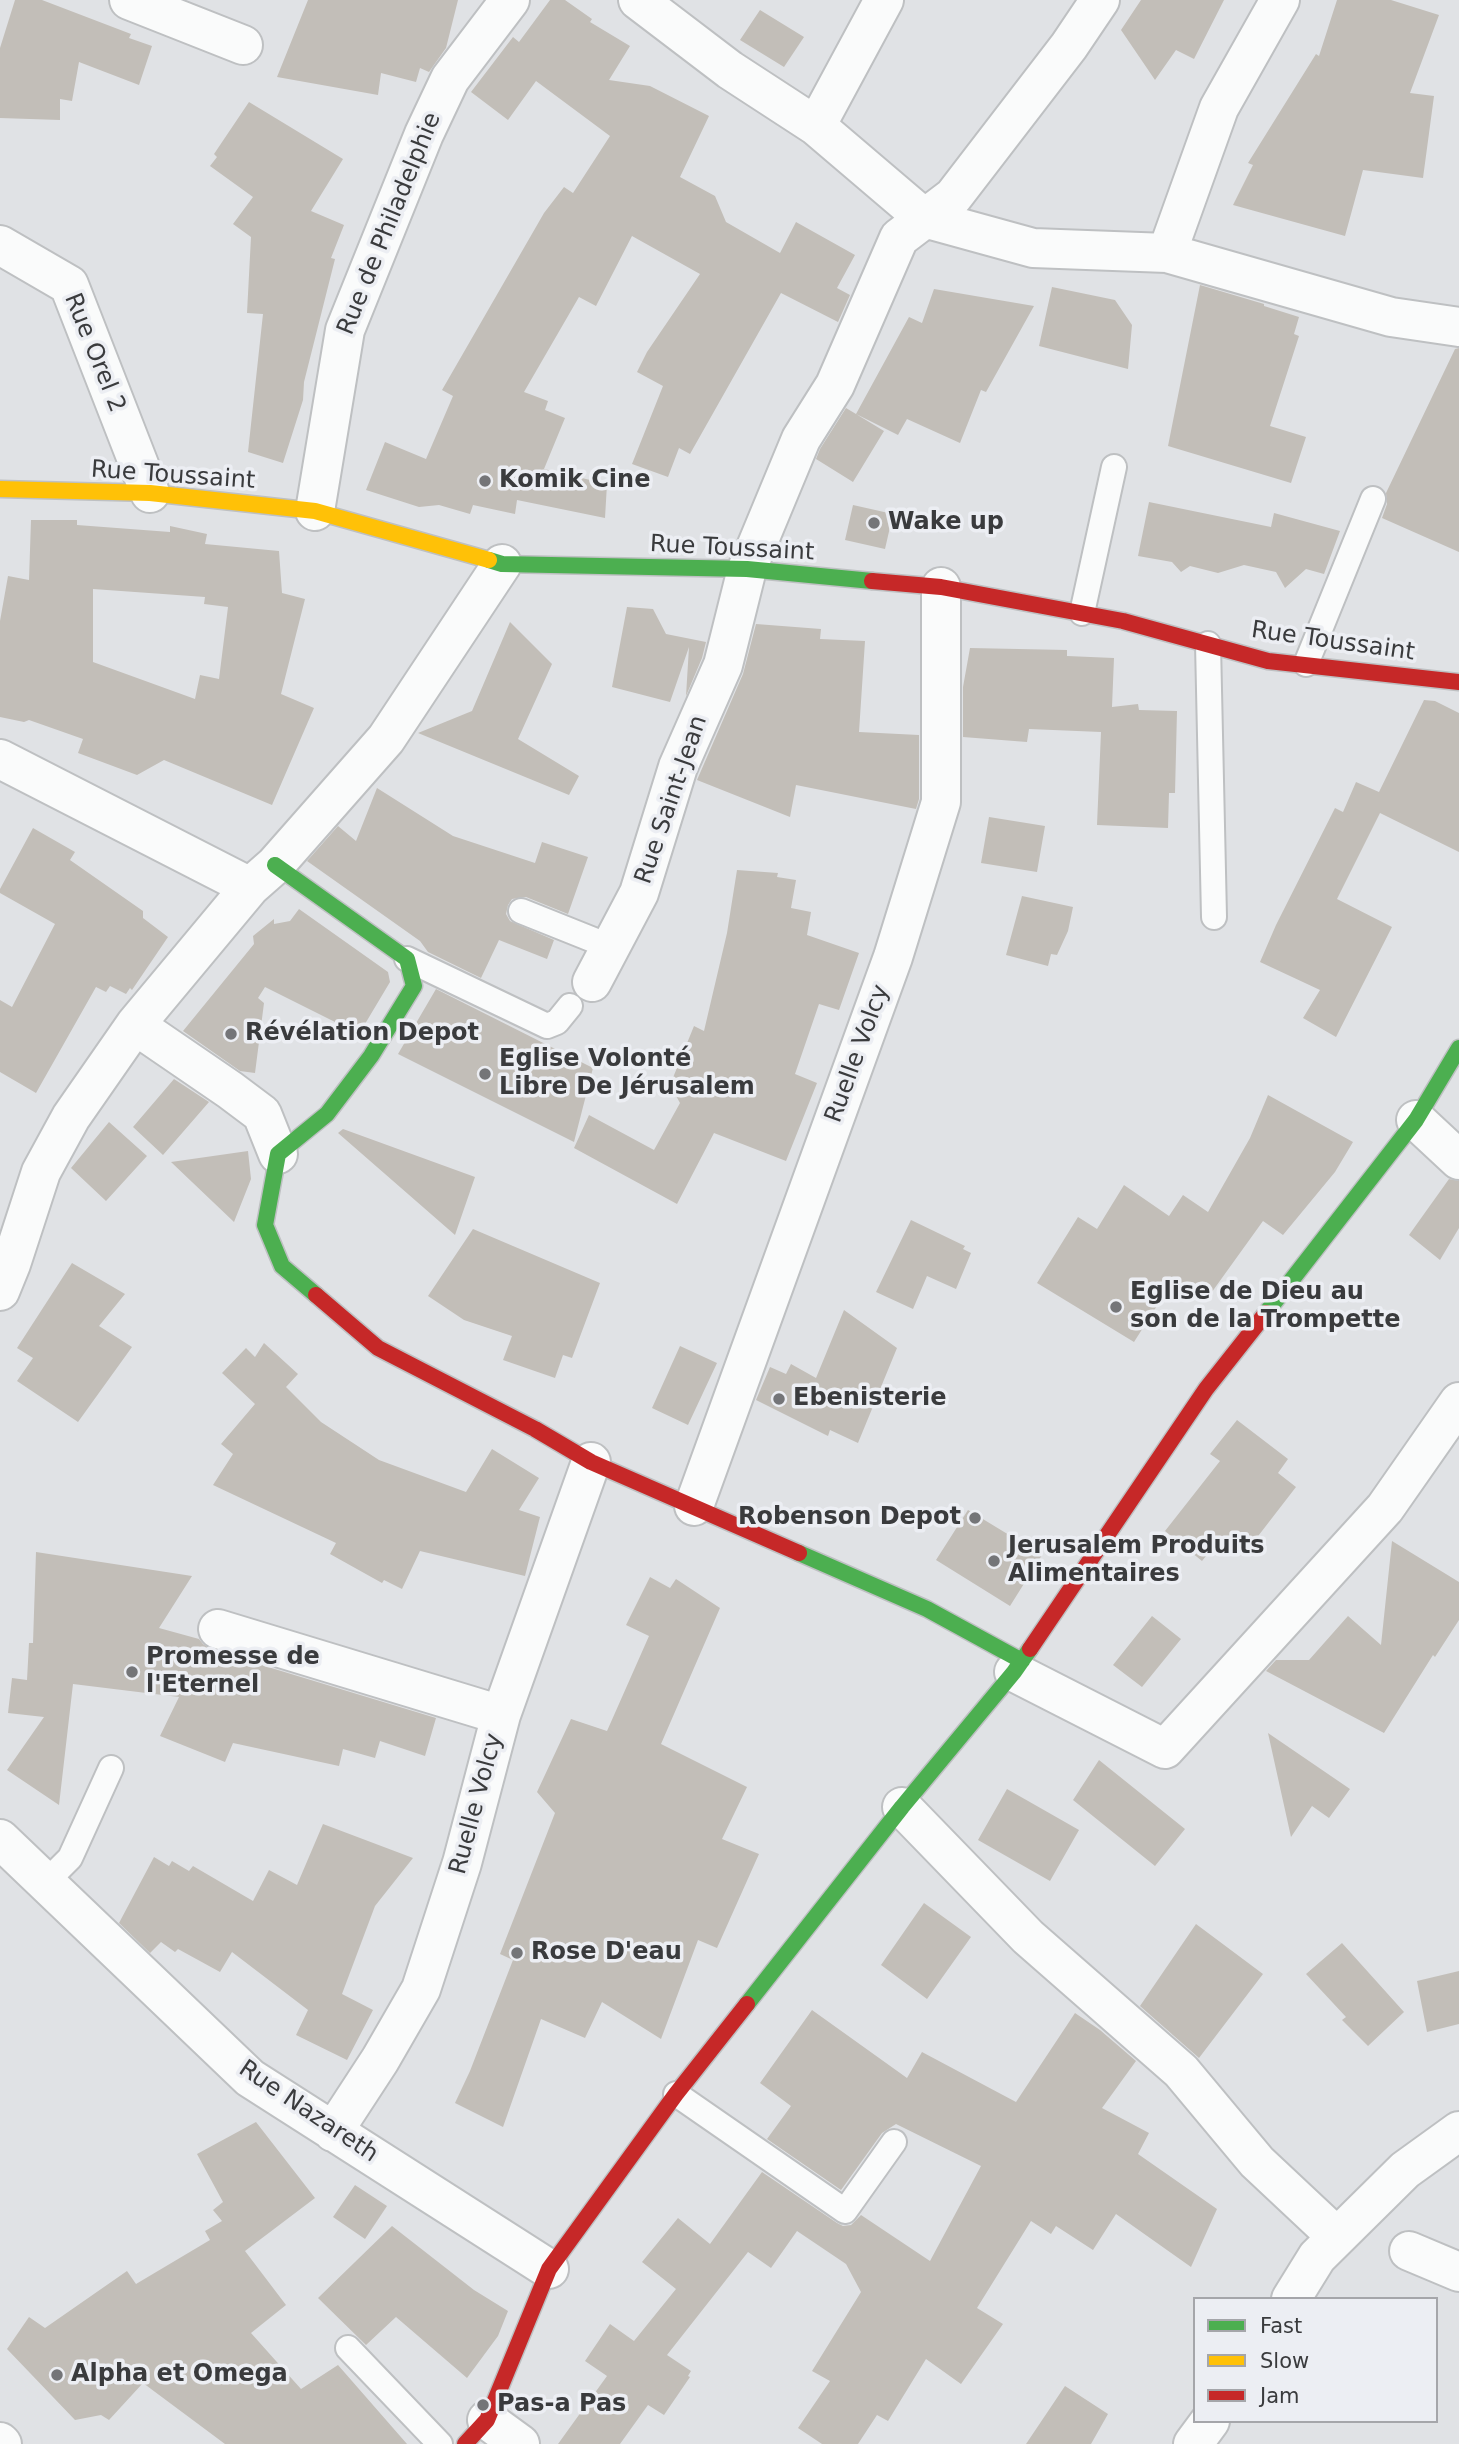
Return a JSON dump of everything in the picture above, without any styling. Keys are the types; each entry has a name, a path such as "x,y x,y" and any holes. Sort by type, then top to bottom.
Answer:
{"street":[{"path":"129,0 243,45"},
{"name":"Rue de Philadelphie","path":"315,511 345,330 424,134 450,79 510,0"},
{"path":"638,0 730,71 816,126 924,218 1033,248 1167,253 1391,317 1459,327"},
{"path":"816,126 884,0"},
{"name":"Rue Saint-Jean","path":"581,994 611,947 639,893 678,767 723,665 747,569 801,439 835,384 899,238 953,197 1069,46 1100,0"},
{"path":"1167,253 1219,108 1280,0"},
{"name":"Rue Orel 2","path":"0,245 69,285 150,493"},
{"name":"Rue Toussaint","path":"0,489 150,493 315,511 502,564 747,569 941,587 1123,621 1268,661 1459,682"},
{"path":"0,1291 41,1172 71,1117 135,1025 386,738 502,564"},
{"name":"Ruelle Volcy","path":"694,1506 888,969 941,802 941,587"},
{"path":"0,759 263,876 407,959 414,986 371,1056 327,1114 278,1154"},
{"path":"135,1025 262,1114 278,1154 265,1225 282,1266 377,1349 535,1429 590,1462 927,1609 1018,1667 1165,1749 1385,1508 1459,1402"},
{"path":"520,2444 476,2432 549,2269 676,2094 902,1807 1018,1667 1206,1389 1416,1120 1459,1048"},
{"path":"1416,1120 1459,1160"},
{"name":"Ruelle Volcy","path":"333,2132 380,2060 421,1989 462,1863 501,1715 590,1462"},
{"path":"218,1629 501,1715"},
{"path":"902,1807 1028,1937 1181,2071 1257,2162 1337,2237"},
{"name":"Rue Nazareth","path":"0,1839 250,2078 549,2269"},
{"path":"1293,2297 1317,2257 1405,2170 1459,2131"},
{"path":"1409,2251 1459,2272"},
{"path":"1193,2444 1209,2423"}],"lane":[{"path":"1082,613 1114,467"},
{"path":"1306,664 1373,499"},
{"path":"1208,644 1214,917"},
{"path":"521,911 611,947"},
{"path":"407,959 547,1026 557,1022 581,994"},
{"path":"46,1882 70,1858 111,1768"},
{"path":"676,2094 845,2211 894,2142"},
{"path":"348,2348 440,2444"}],"building":[{"path":"15,0 42,0 131,34 129,38 152,46 139,85 79,62 72,101 60,99 60,120 0,118 0,48"},
{"path":"308,0 458,0 446,48 429,72 420,68 416,82 381,73 378,95 277,77"},
{"path":"550,0 565,0 592,19 590,22 630,46 609,80 650,86 709,116 680,177 715,196 726,222 780,253 796,222 855,255 837,288 850,295 838,322 781,293 690,454 679,448 668,477 632,464 663,386 637,372 647,352 700,274 632,236 596,306 579,297 524,392 548,401 545,410 565,418 544,469 607,484 605,518 517,500 515,514 473,505 470,514 439,505 419,507 366,490 385,442 426,459 453,396 442,390 544,213 564,187 573,193 610,136 536,81 508,120 471,92 513,37 519,42"},
{"path":"1141,0 1224,0 1194,59 1176,50 1155,80 1121,30"},
{"path":"1337,0 1391,0 1439,15 1410,93 1434,96 1423,178 1363,170 1345,236 1233,205 1253,165 1248,163 1316,54 1319,56"},
{"path":"760,10 804,37 784,67 740,40"},
{"path":"249,102 343,159 311,211 344,225 331,258 335,259 304,382 303,400 283,463 248,452 263,314 247,313 251,237 233,224 253,197 210,166 217,157 214,154"},
{"path":"1200,285 1299,317 1294,334 1299,336 1270,426 1306,437 1291,483 1168,446"},
{"path":"1052,287 1115,300 1132,325 1128,369 1039,346"},
{"path":"934,289 1034,306 986,392 981,390 960,443 907,419 898,435 856,414 909,317 922,323"},
{"path":"1459,348 1459,552 1382,518 1387,504 1386,493 1455,349"},
{"path":"846,408 884,431 853,482 816,459"},
{"path":"1149,502 1271,527 1274,513 1340,531 1324,574 1306,569 1285,588 1276,572 1244,565 1218,573 1190,566 1181,572 1172,562 1138,556"},
{"path":"853,505 893,514 885,549 845,540"},
{"path":"31,520 77,520 77,525 170,532 170,526 207,534 205,544 279,551 282,593 305,599 281,694 314,708 272,805 164,760 137,775 78,753 83,739 29,720 24,722 0,717 0,621 8,576 29,580","holes":["93,589 205,597 204,604 228,607 219,679 200,675 195,699 93,662"]},
{"path":"627,607 653,609 666,634 706,642 686,696 689,647 670,702 612,687"},
{"path":"510,622 552,664 518,739 579,776 569,795 418,733 472,711"},
{"path":"756,624 821,629 820,639 865,641 859,732 919,735 919,799 916,809 796,785 790,817 697,780 743,674"},
{"path":"970,648 1067,650 1067,656 1114,658 1112,707 1138,704 1139,710 1177,711 1175,793 1169,793 1168,828 1097,825 1101,732 1029,729 1027,742 963,737 963,687"},
{"path":"1424,700 1435,701 1459,713 1459,852 1380,813 1337,899 1392,927 1336,1037 1303,1018 1320,990 1260,962 1335,808 1343,812 1356,782 1379,792"},
{"path":"377,788 453,836 535,863 542,842 588,857 568,914 526,897 512,899 508,905 506,914 510,921 554,940 547,959 499,940 481,978 428,952 420,941 307,861 338,826 356,841"},
{"path":"989,817 1045,826 1037,872 981,863"},
{"path":"33,828 75,852 70,860 143,911 143,918 168,937 132,990 130,988 126,994 110,986 106,992 96,987 36,1093 0,1072 0,1000 12,1007 55,924 0,893"},
{"path":"737,870 778,873 777,877 796,880 791,908 811,912 807,935 859,953 839,1010 819,1004 795,1074 817,1083 786,1161 714,1133 677,1204 574,1148 589,1115 654,1150 680,1103 670,1085 694,1026 704,1031 727,933"},
{"path":"1022,896 1073,907 1068,931 1057,955 1051,954 1048,966 1006,955"},
{"path":"299,909 388,972 390,982 359,1034 265,987 258,998 264,1003 255,1073 240,1071 183,1031 254,944 253,936 274,919 274,924 290,921"},
{"path":"436,989 593,1068 574,1142 398,1054"},
{"path":"174,1079 209,1102 163,1155 133,1127"},
{"path":"1268,1095 1353,1142 1335,1172 1283,1235 1263,1221 1209,1296 1192,1284 1188,1289 1174,1279 1134,1342 1037,1283 1078,1217 1097,1229 1124,1185 1169,1216 1183,1195 1208,1212 1250,1138"},
{"path":"109,1122 147,1156 106,1201 71,1168"},
{"path":"343,1129 475,1177 455,1235 338,1133"},
{"path":"248,1151 251,1179 234,1222 171,1162"},
{"path":"1449,1179 1459,1181 1459,1228 1440,1260 1409,1235"},
{"path":"911,1220 965,1246 963,1249 971,1253 956,1289 927,1276 913,1309 876,1292"},
{"path":"473,1229 600,1283 572,1358 563,1355 555,1378 503,1360 512,1336 464,1320 428,1296"},
{"path":"72,1263 125,1294 99,1326 132,1347 78,1422 17,1381 33,1358 17,1348"},
{"path":"844,1310 897,1348 858,1443 830,1430 828,1436 756,1400 770,1367 786,1374 791,1364 816,1378"},
{"path":"264,1343 298,1374 286,1387 321,1422 379,1460 466,1492 492,1449 539,1478 519,1510 540,1517 525,1576 420,1551 402,1589 384,1580 382,1583 330,1554 336,1543 213,1485 233,1454 221,1444 255,1404 222,1373 246,1348 255,1357"},
{"path":"680,1346 717,1363 688,1425 652,1408"},
{"path":"1237,1420 1288,1459 1278,1473 1296,1487 1245,1553 1222,1536 1202,1561 1165,1531 1220,1461 1210,1454"},
{"path":"968,1510 1042,1555 1010,1606 936,1560"},
{"path":"1392,1541 1459,1582 1459,1620 1435,1657 1433,1655 1384,1733 1266,1671 1276,1660 1309,1660 1348,1616 1381,1645"},
{"path":"36,1552 192,1576 159,1628 199,1639 212,1650 436,1718 425,1756 380,1741 375,1758 343,1749 339,1766 233,1743 225,1762 160,1736 179,1697 73,1684 59,1805 7,1770 44,1717 8,1713 12,1678 27,1680 29,1643 33,1643"},
{"path":"650,1577 670,1588 676,1579 720,1608 661,1744 747,1787 722,1839 759,1854 717,1948 698,1940 661,2039 602,2002 585,2038 541,2019 503,2127 455,2103 513,1960 500,1954 555,1813 537,1792 571,1719 607,1731 649,1636 626,1625"},
{"path":"1152,1616 1181,1639 1142,1687 1113,1665"},
{"path":"1268,1733 1350,1789 1329,1818 1312,1806 1291,1837"},
{"path":"1099,1760 1185,1829 1155,1866 1073,1800"},
{"path":"1007,1789 1079,1830 1050,1881 978,1840"},
{"path":"323,1824 413,1858 375,1906 342,1994 373,2010 347,2060 296,2035 308,2010 232,1952 220,1972 178,1949 175,1952 161,1942 150,1953 119,1923 154,1857 169,1866 172,1861 189,1871 193,1866 253,1901 269,1870 297,1885"},
{"path":"924,1903 971,1937 927,1999 881,1965"},
{"path":"1196,1924 1263,1974 1199,2058 1140,2006"},
{"path":"1342,1943 1404,2012 1368,2046 1342,2020 1346,2017 1306,1974"},
{"path":"1459,1971 1459,2024 1427,2032 1417,1981"},
{"path":"812,2010 907,2078 922,2052 1016,2102 1075,2013 1136,2061 1102,2108 1149,2133 1138,2154 1217,2209 1191,2267 1116,2214 1093,2250 1056,2226 1051,2234 1031,2221 977,2308 1003,2324 961,2384 926,2359 888,2421 877,2415 858,2444 822,2444 798,2428 830,2381 812,2371 861,2292 846,2264 797,2231 771,2268 748,2252 667,2355 691,2371 688,2376 690,2377 664,2415 648,2405 620,2444 558,2444 607,2376 585,2361 610,2324 634,2341 676,2289 642,2262 678,2218 710,2244 762,2172 837,2223 843,2226 851,2225 861,2215 930,2261 981,2166 896,2124 882,2133 841,2190 767,2139 791,2106 760,2083"},
{"path":"256,2122 315,2198 245,2251 286,2305 251,2333 301,2389 338,2365 407,2444 225,2444 143,2383 109,2420 101,2415 75,2420 7,2349 29,2317 45,2328 127,2271 136,2284 210,2240 205,2231 222,2221 213,2210 223,2202 197,2154"},
{"path":"355,2185 387,2206 365,2239 333,2217"},
{"path":"392,2226 474,2290 508,2311 498,2336 467,2378 396,2317 366,2345 318,2298"},
{"path":"1065,2386 1108,2414 1091,2444 1026,2444"}],"traffic: fast":[{"path":"489,560 502,564 747,569 872,581"},
{"path":"275,865 407,959 414,986 371,1056 327,1114 278,1154 265,1225 282,1266 316,1295"},
{"path":"1266,1313 1416,1120 1459,1048"},
{"path":"799,1553 927,1609 1022,1661"},
{"path":"747,2004 1030,1649"}],"traffic: slow":[{"path":"0,489 150,493 315,511 489,560"}],"traffic: jam":[{"path":"872,581 941,587 1123,621 1268,661 1459,682"},
{"path":"316,1295 378,1348 535,1429 591,1462 799,1553"},
{"path":"1030,1649 1206,1389 1266,1313"},
{"path":"465,2444 487,2420 549,2269 676,2094 747,2004"}],"place":[{"name":"Komik Cine","path":"485,481"},
{"name":"Wake up","path":"874,523"},
{"name":"Révélation Depot","path":"231,1034"},
{"name":"Eglise Volonté Libre De Jérusalem","path":"485,1074"},
{"name":"Eglise de Dieu au son de la Trompette","path":"1116,1307"},
{"name":"Ebenisterie","path":"779,1399"},
{"name":"Robenson Depot","path":"975,1518"},
{"name":"Jerusalem Produits Alimentaires","path":"994,1561"},
{"name":"Promesse de l'Eternel","path":"132,1672"},
{"name":"Rose D'eau","path":"517,1953"},
{"name":"Alpha et Omega","path":"57,2375"},
{"name":"Pas-a Pas","path":"483,2405"}]}
